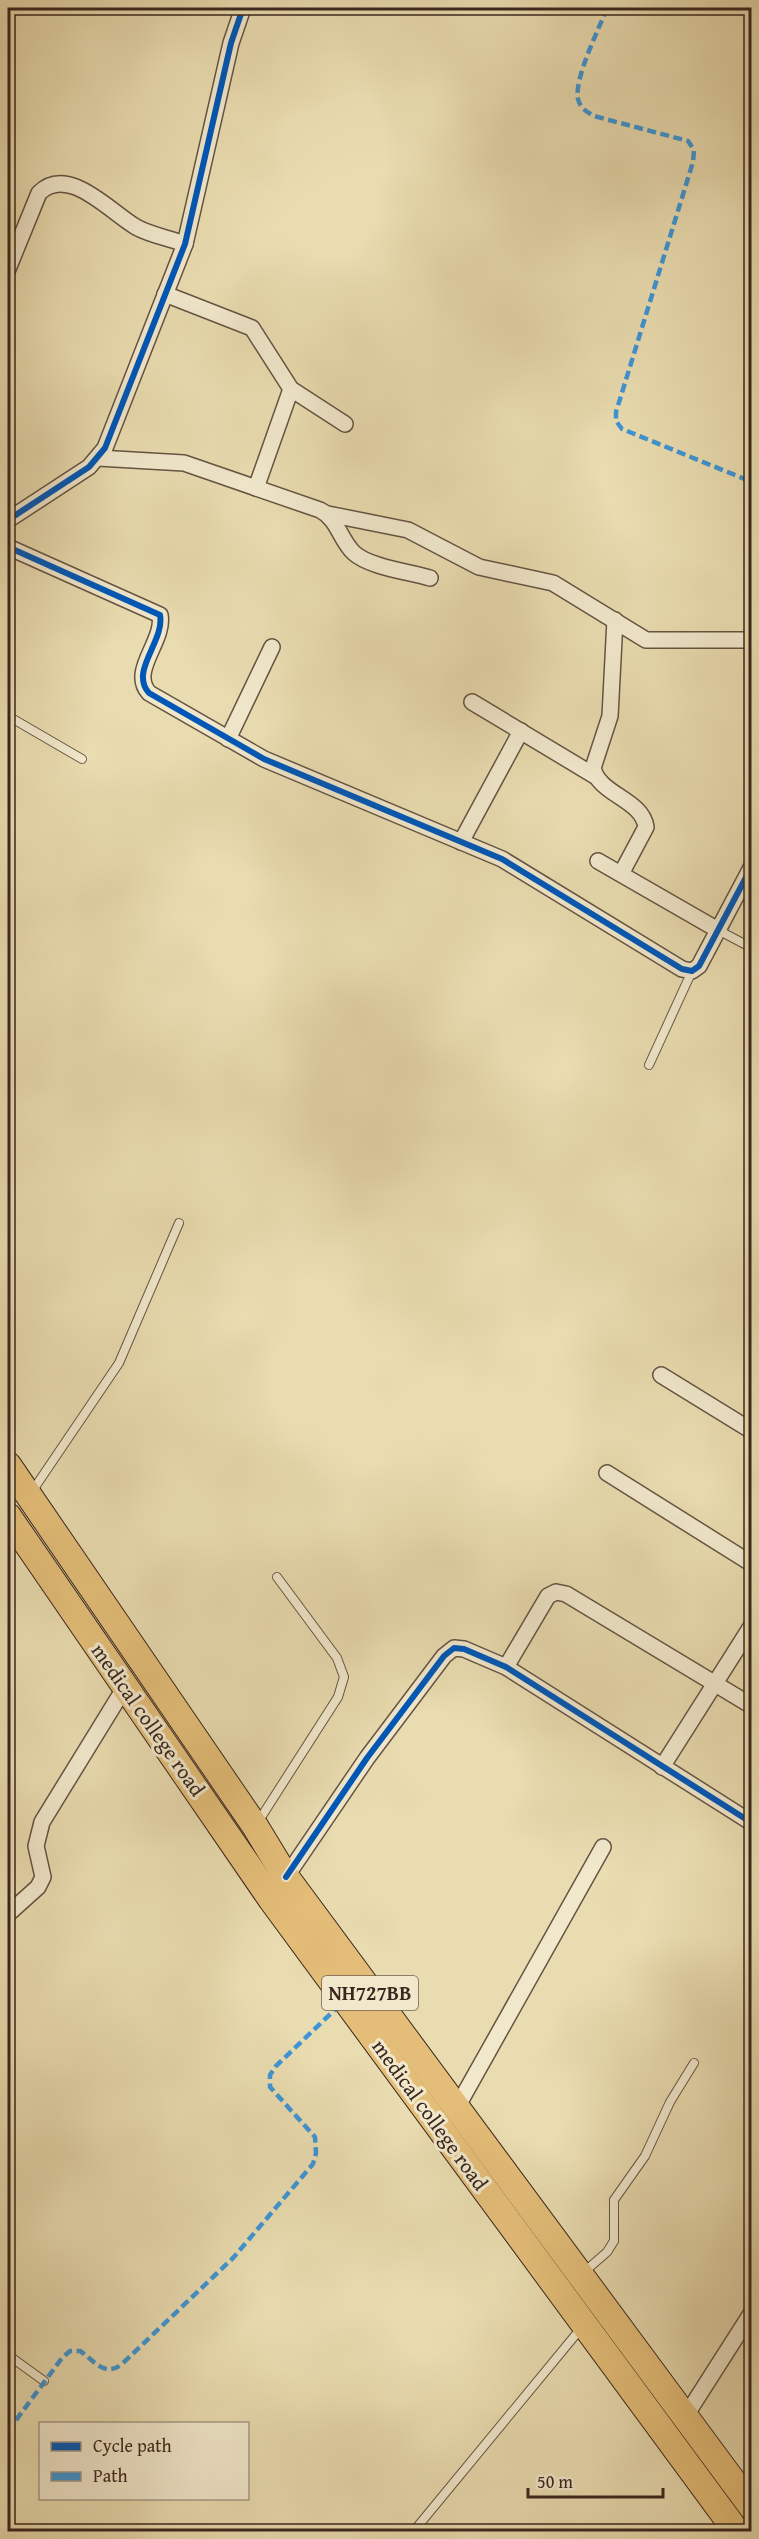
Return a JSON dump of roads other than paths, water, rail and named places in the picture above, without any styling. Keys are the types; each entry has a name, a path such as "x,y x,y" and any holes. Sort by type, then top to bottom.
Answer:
{"highway":[{"name":"NH727BB","path":"8,1466 255,1826 286,1878 308,1929 456,2109 752,2507"},
{"name":"medical college road","path":"8,1516 125,1687 308,1929 584,2324 737,2532"}],"street":[{"path":"8,520 89,467 105,448 185,244 231,43 243,8"},
{"path":"8,269 39,193 48,184 61,182 76,186 139,228 185,244"},
{"path":"165,294 252,328 291,389 345,424"},
{"path":"256,488 291,389"},
{"path":"98,458 184,462 328,514 408,531 479,567 553,583 646,640 752,640"},
{"path":"328,514 356,555 366,561 430,578"},
{"path":"8,547 160,615 161,632 142,677 144,687 264,759 511,864 682,969 692,971 699,966 752,866"},
{"path":"595,776 593,768 610,716 615,620"},
{"path":"228,739 272,647"},
{"path":"472,702 595,776 640,813 645,820 644,834 621,874"},
{"path":"461,842 521,731"},
{"path":"598,861 718,930"},
{"path":"661,1375 752,1431"},
{"path":"607,1473 752,1564"},
{"path":"506,1668 548,1596 556,1592 566,1594 752,1706"},
{"path":"662,1767 752,1625"},
{"path":"286,1878 368,1758 444,1656 454,1648 464,1649 506,1668 752,1823"},
{"path":"8,1914 38,1887 44,1877 36,1846 42,1822 125,1687"},
{"path":"456,2109 603,1847"},
{"path":"685,2417 752,2312"}],"lane":[{"path":"8,716 82,759"},
{"path":"718,930 752,948"},
{"path":"649,1065 692,971"},
{"path":"29,1497 119,1363 179,1223"},
{"path":"255,1826 338,1697 344,1677 337,1658 277,1577"},
{"path":"580,2276 607,2252 614,2241 614,2200 645,2156 670,2102 694,2062"},
{"path":"413,2532 584,2324"},
{"path":"8,2355 44,2381"}]}
